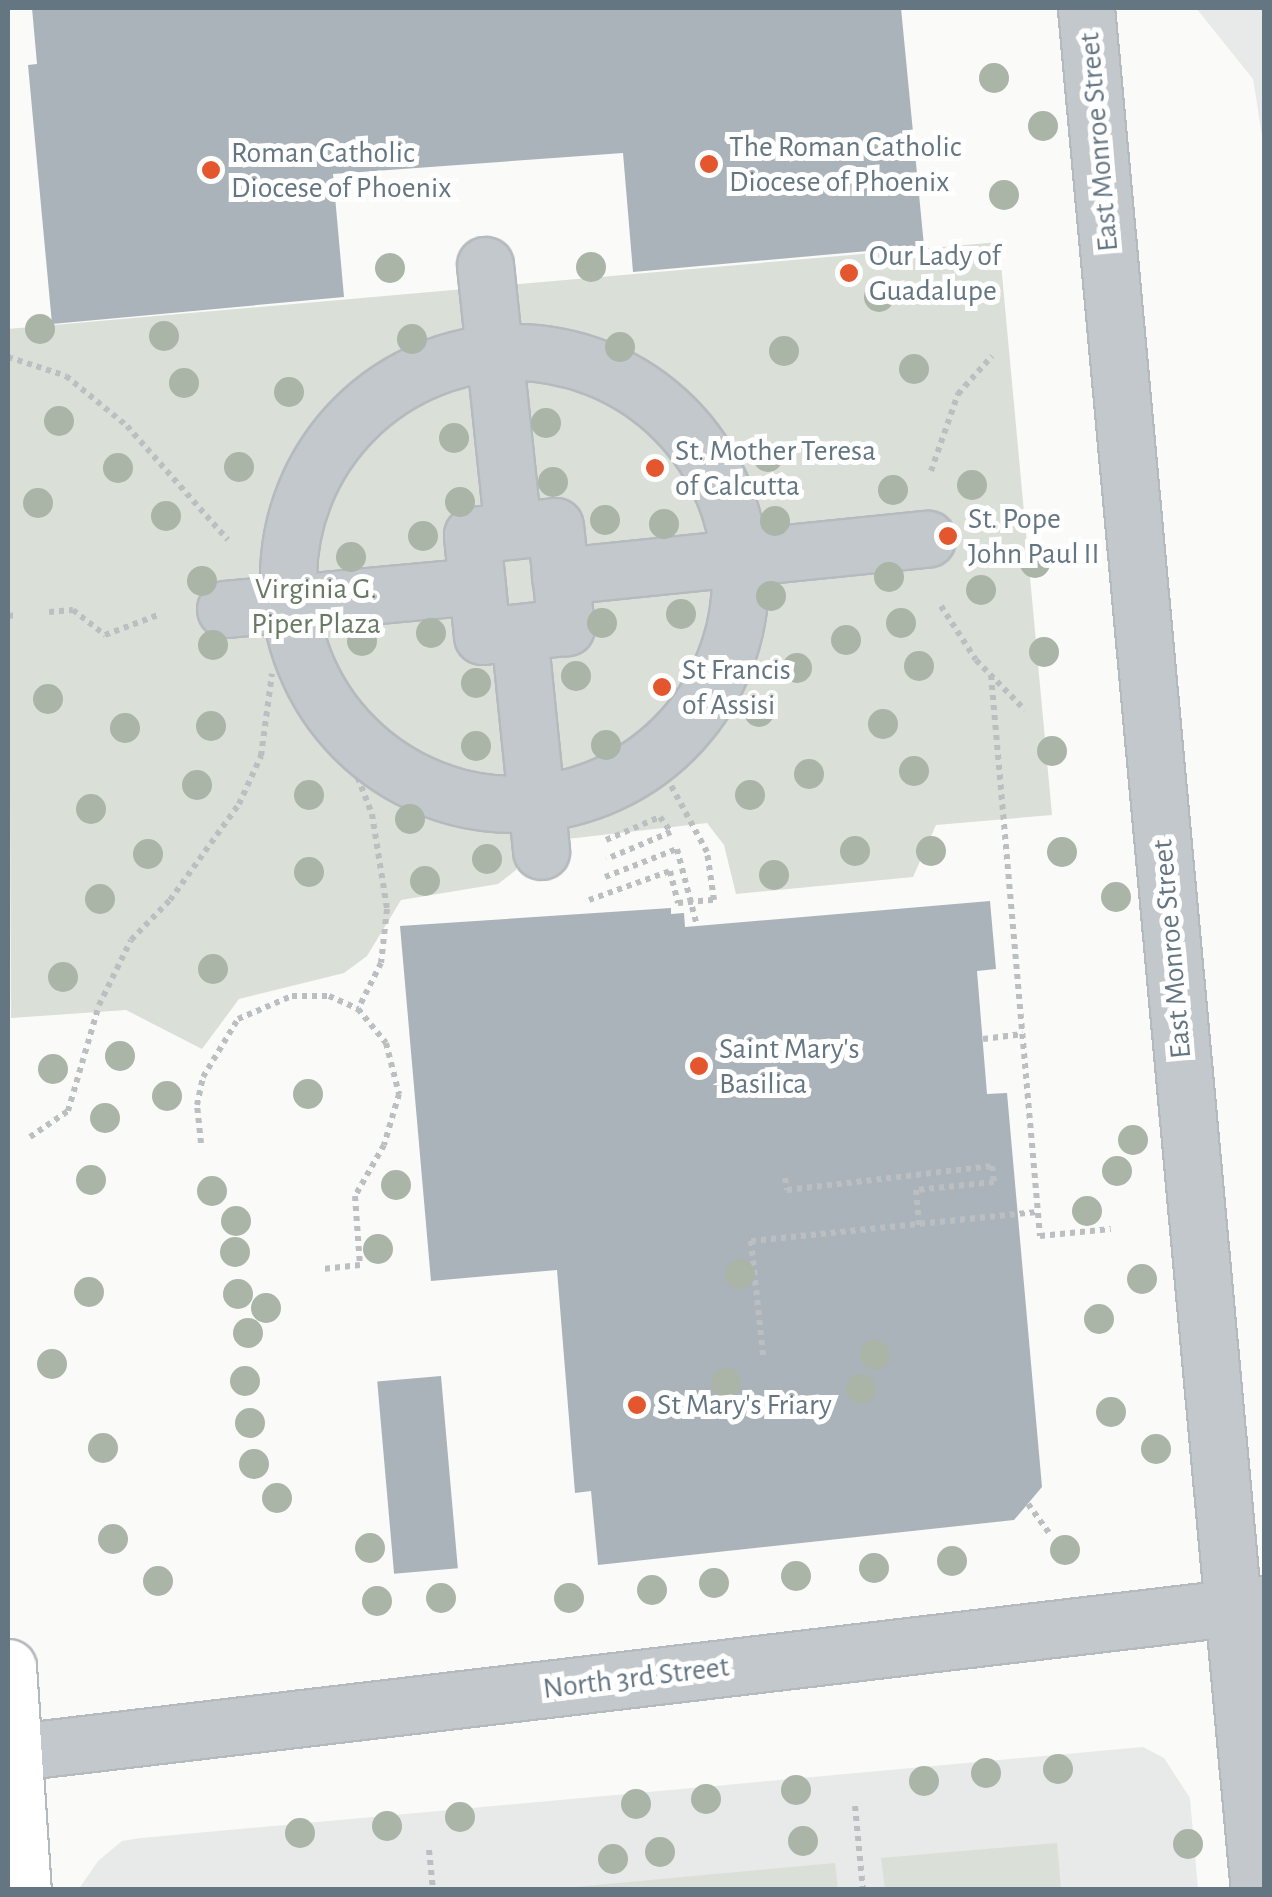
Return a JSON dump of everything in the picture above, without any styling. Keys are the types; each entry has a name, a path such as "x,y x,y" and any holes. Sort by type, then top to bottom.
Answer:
{"main road":[{"path":"8,1667 10,1753 23,1890"}],"street":[{"name":"East Monroe Street","path":"1086,8 1248,1606 1258,1890"},
{"path":"486,265 512,530"},
{"path":"259,606 311,480 345,428 412,375 493,351 570,357 616,376 659,405 718,479 739,556 739,600 713,686 655,756 538,827"},
{"path":"555,526 560,576 566,628 482,636 472,535 555,526"},
{"path":"560,576 927,538"},
{"path":"259,606 476,586"},
{"path":"259,606 302,654 332,712 384,762 418,783 538,827"},
{"path":"519,633 538,827"},
{"name":"North 3rd Street","path":"10,1753 1248,1606"}],"path":[{"path":"8,357 66,376 140,439 227,537 259,606 273,692 262,756 239,804 192,872 120,960 99,1004 68,1111 30,1137"},
{"path":"49,612 73,610 105,636 156,616 259,606"},
{"path":"8,616 18,615"},
{"path":"991,675 1040,1236 1112,1230"},
{"path":"332,712 372,814 386,896 382,962 358,1009"},
{"path":"570,902 624,892 670,871 678,903 714,900 707,852 655,756"},
{"path":"538,827 616,837 660,817 670,832 601,860"},
{"path":"587,883 677,849 696,904 697,926"},
{"path":"201,1142 196,1105 203,1076 238,1020 292,996 329,996 358,1009 386,1043 400,1094 384,1145 356,1196 360,1265 322,1269"},
{"path":"982,1038 1024,1034"},
{"path":"784,1178 787,1190 992,1166 994,1182 916,1190 919,1225"},
{"path":"763,1355 752,1242 1038,1212"},
{"path":"1028,1504 1049,1533"},
{"path":"855,1806 863,1890"},
{"path":"430,1850 433,1890"}],"shaded area":[{"path":"1196,8 1264,8 1264,148 1253,79"},
{"path":"1143,1747 1164,1758 1190,1798 1198,1889 78,1890 98,1861 122,1841 141,1838"}],"green space":[{"name":"Virginia G. Piper Plaza","path":"999,242 1052,815 936,825 913,877 736,894 724,845 707,823 523,844 516,870 498,884 401,900 367,956 344,973 239,999 202,1049 126,1010 11,1018 8,329"},
{"path":"1057,1843 1061,1889 885,1889 881,1858"},
{"path":"835,1863 838,1889 554,1889"}],"building":[{"name":"Roman Catholic Diocese of Phoenix","path":"32,8 901,8 924,246 633,272 623,153 333,174 344,297 52,324 28,65 37,64"},
{"path":"990,901 996,969 977,971 987,1094 1007,1093 1042,1487 1014,1520 598,1565 591,1491 575,1493 557,1270 431,1281 400,926 671,908 671,914 684,913 685,927"},
{"path":"441,1376 458,1568 394,1574 377,1382"}],"place":[{"name":"The Roman Catholic Diocese of Phoenix","path":"709,164"},
{"name":"Roman Catholic Diocese of Phoenix","path":"211,170"},
{"name":"Our Lady of Guadalupe","path":"849,273"},
{"name":"St. Mother Teresa of Calcutta","path":"655,468"},
{"name":"St. Pope John Paul II","path":"948,536"},
{"name":"St Francis of Assisi","path":"662,687"},
{"name":"Saint Mary's Basilica","path":"699,1066"},
{"name":"St Mary's Friary","path":"637,1405"}]}
